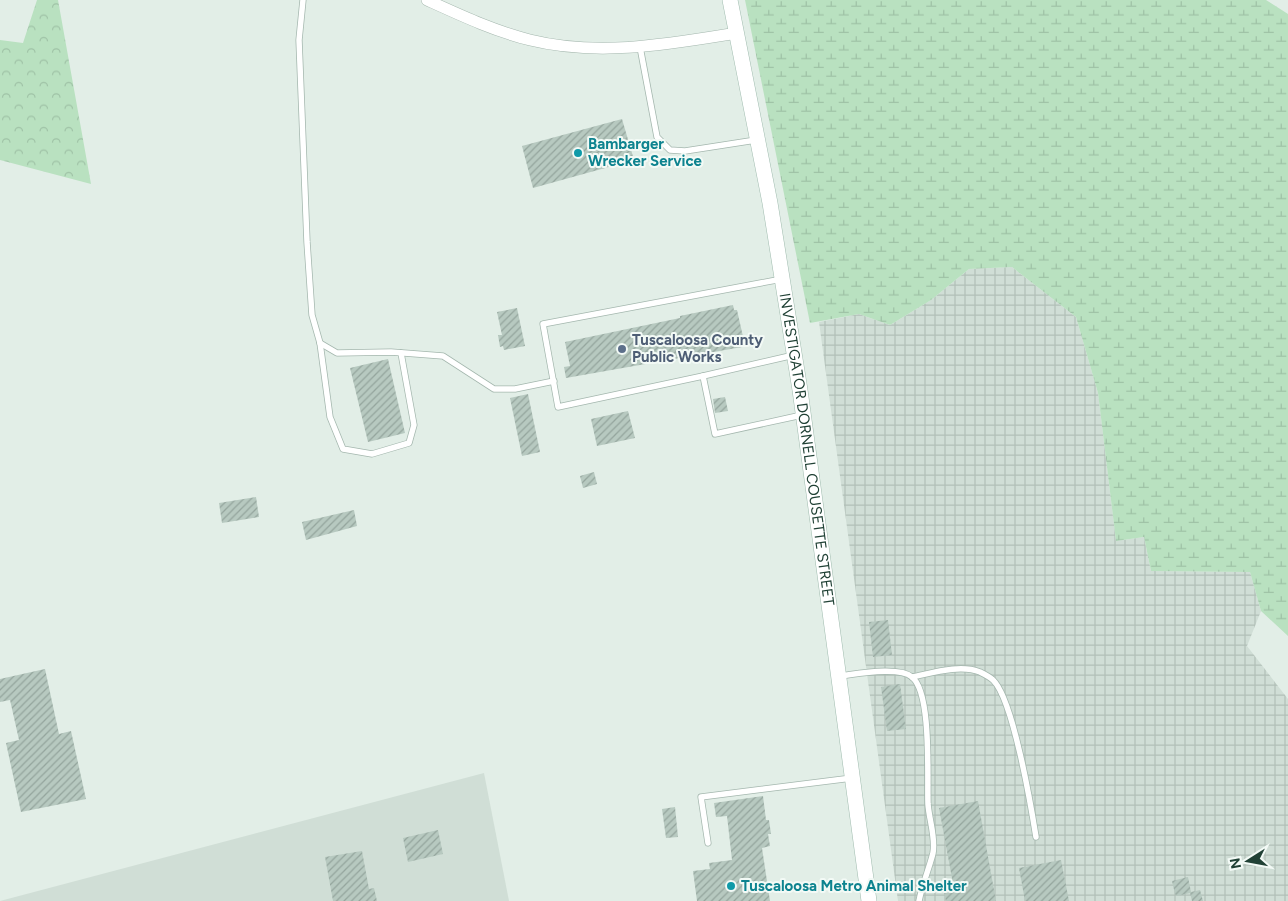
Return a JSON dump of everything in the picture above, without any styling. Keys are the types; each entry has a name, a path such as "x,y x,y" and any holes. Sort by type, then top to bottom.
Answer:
{"main road":[{"name":"INVESTIGATOR DORNELL COUSETTE STREET","path":"730,0 738,32 758,140 794,355 868,901"}],"street":[{"path":"427,0 484,25 529,39 576,47 640,47 738,32"}],"lane":[{"path":"303,0 299,40 307,242 312,315 320,343 330,417 343,449 372,454 409,443 414,425 401,353"},
{"path":"640,47 657,137 670,150 686,152 758,140"},
{"path":"782,279 543,324 558,407 794,355"},
{"path":"320,343 337,353 401,353 442,356 494,389 515,389 554,381"},
{"path":"703,376 715,434 803,415"},
{"path":"839,676 898,671 912,677 960,669 979,671 993,680 1002,694 1024,771 1036,837"},
{"path":"912,677 920,691 926,725 928,805 934,852 924,879 919,901"},
{"path":"708,843 701,797 852,778"}],"shaded area":[{"path":"1012,267 1076,317 1098,393 1116,541 1144,537 1151,571 1250,572 1261,611 1247,646 1288,699 1288,901 898,901 819,322 859,314 890,325 931,300 969,269"},
{"path":"484,773 509,901 0,901"}],"green space":[{"path":"37,0 58,0 91,184 0,160 0,40 23,43"},
{"path":"745,0 1266,0 1288,14 1288,636 1261,611 1250,572 1151,571 1144,537 1116,541 1098,393 1076,317 1012,267 969,269 931,300 890,325 859,314 810,323"}],"building":[{"name":"Bambarger Wrecker Service","path":"622,119 634,160 533,188 522,146"},
{"path":"733,305 734,310 737,310 744,341 740,342 742,347 566,378 564,367 570,366 565,342"},
{"path":"517,308 525,346 504,350 503,346 500,347 498,335 502,335 497,312"},
{"path":"388,359 405,433 368,442 350,368"},
{"path":"528,394 540,452 522,456 510,398"},
{"path":"725,397 728,411 715,413 713,399"},
{"path":"628,411 635,438 597,446 591,419"},
{"path":"594,472 597,484 583,488 580,476"},
{"path":"256,497 259,517 222,523 219,503"},
{"path":"354,510 357,526 306,540 302,522"},
{"path":"888,620 892,655 873,657 869,622"},
{"path":"45,669 59,734 71,731 86,799 21,812 6,743 19,740 10,700 0,702 0,679"},
{"path":"900,684 906,729 887,731 881,687"},
{"path":"763,796 766,820 769,820 771,834 768,834 770,846 762,848 770,901 697,901 693,871 710,869 709,863 732,860 727,816 716,817 714,803"},
{"path":"978,801 996,901 946,901 944,891 954,889 939,808"},
{"path":"675,807 678,837 666,838 662,809"},
{"path":"438,830 443,854 408,862 403,838"},
{"path":"362,851 369,889 374,888 377,901 333,901 325,857"},
{"path":"1061,860 1069,901 1025,901 1019,868"},
{"path":"1188,877 1191,892 1200,890 1203,901 1192,901 1190,893 1177,896 1175,894 1172,881"}],"place":[{"name":"Bambarger Wrecker Service","path":"578,153"},
{"name":"Tuscaloosa County Public Works","path":"622,349"},
{"name":"Tuscaloosa Metro Animal Shelter","path":"731,886"}]}
